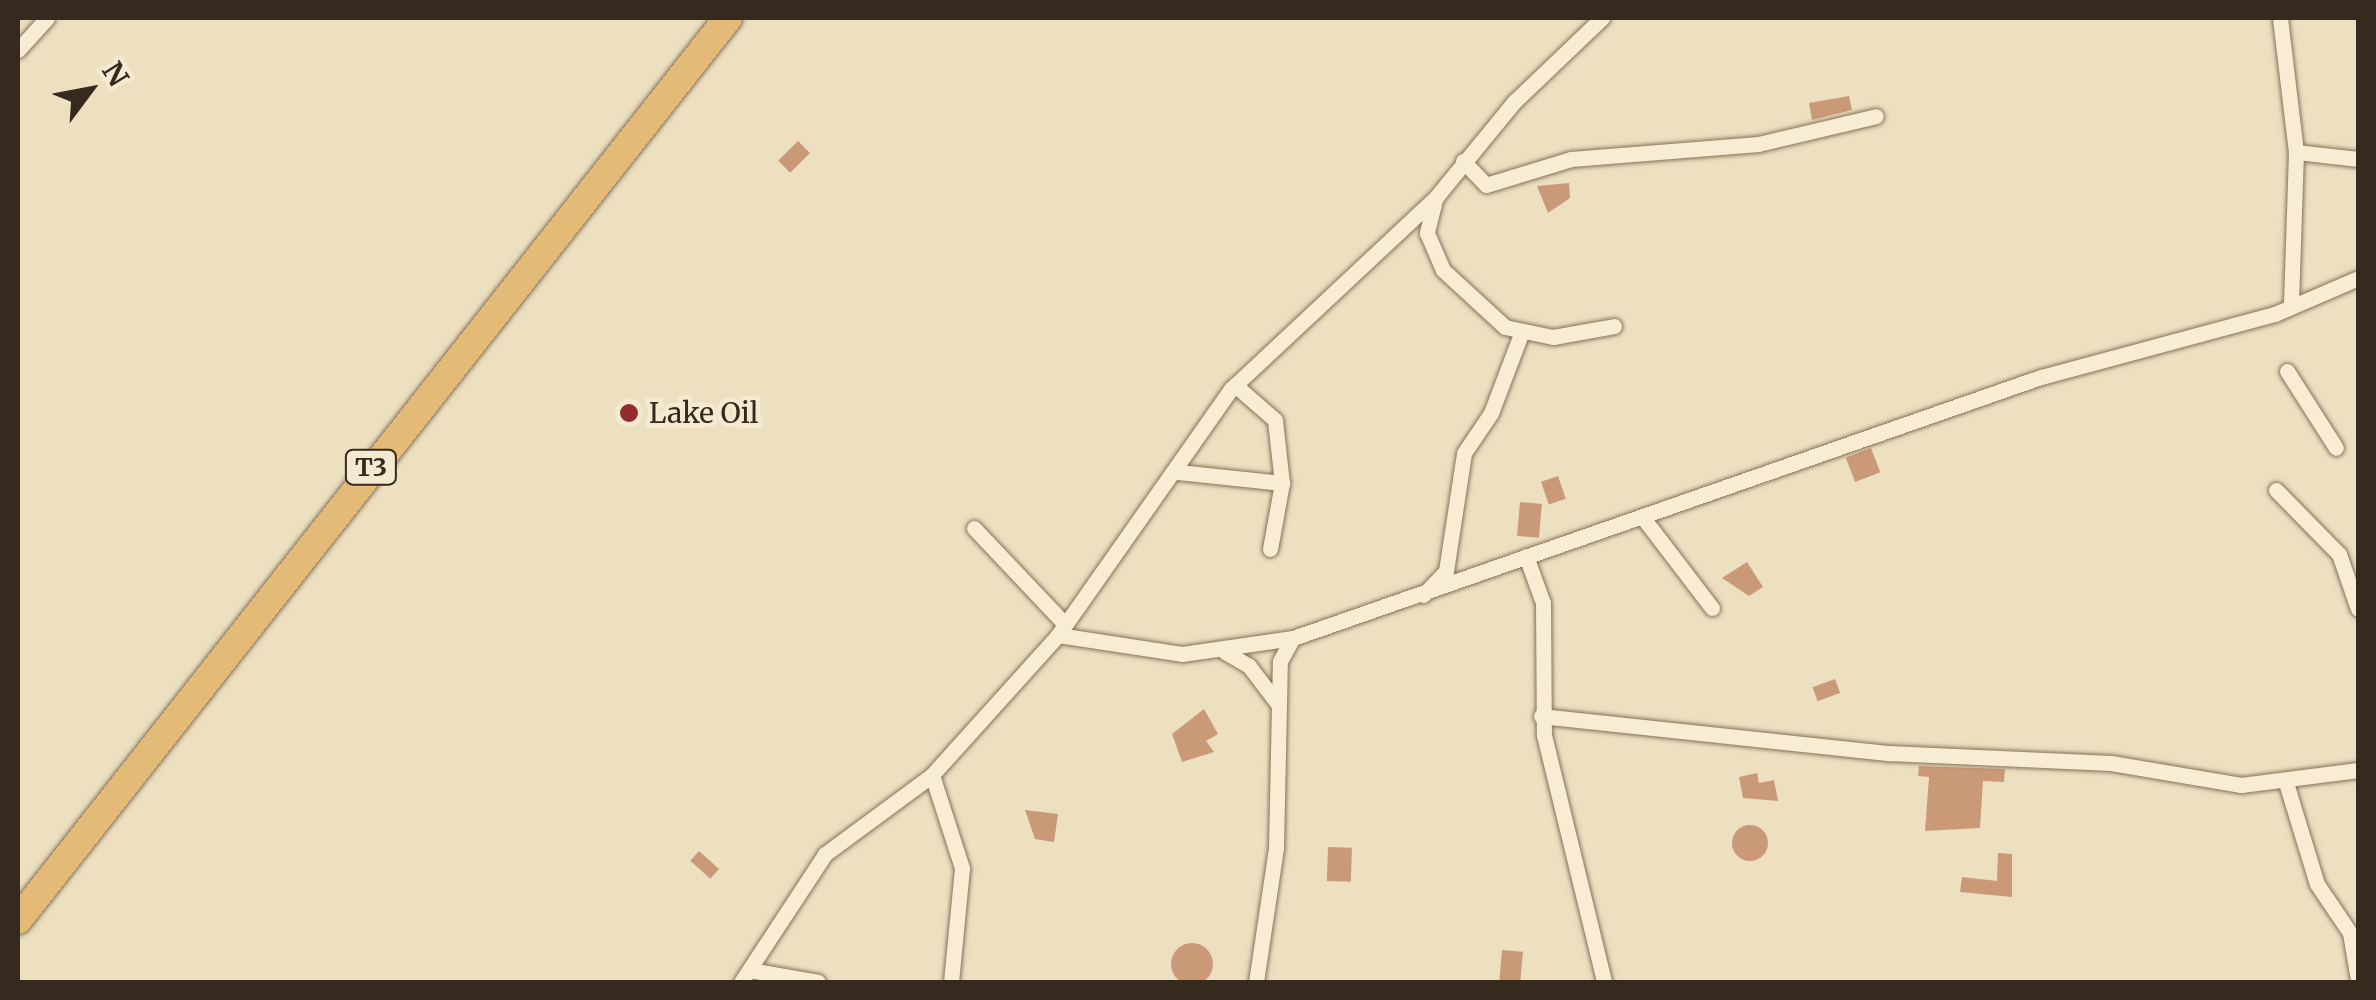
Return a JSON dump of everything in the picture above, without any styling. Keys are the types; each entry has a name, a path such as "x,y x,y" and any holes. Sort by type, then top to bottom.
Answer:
{"highway":[{"name":"T3","path":"18,920 728,18"}],"street":[{"path":"18,50 47,18"},
{"path":"818,982 746,976 825,854 932,774 1060,627 1178,472 1236,385 1437,196 1463,162 1602,18"},
{"path":"2280,18 2296,152 2291,306"},
{"path":"1463,162 1486,186 1571,159 1758,144 1876,116"},
{"path":"2296,152 2358,159"},
{"path":"1437,196 1427,233 1443,270 1520,334 1614,326"},
{"path":"974,528 1060,627 1156,653 1222,651 1293,638 1341,616 1418,600 1526,556 1644,519 2040,377 2291,306 2358,278"},
{"path":"1418,600 1446,570 1464,453 1491,413 1520,334"},
{"path":"2286,371 2336,448"},
{"path":"1236,385 1275,420 1282,483 1270,550"},
{"path":"1178,472 1282,483"},
{"path":"2276,490 2339,554 2358,609"},
{"path":"1644,519 1712,608"},
{"path":"1526,556 1544,603 1541,716 1604,982"},
{"path":"1256,982 1276,848 1280,662 1293,638"},
{"path":"1222,651 1249,666 1278,704"},
{"path":"1541,716 2287,786 2358,770"},
{"path":"932,774 962,868 951,982"},
{"path":"2287,786 2317,884 2350,933 2358,980"}],"building":[{"path":"1849,96 1852,110 1812,120 1809,103"},
{"path":"798,141 810,153 790,173 778,161"},
{"path":"1569,183 1570,198 1548,213 1537,186"},
{"path":"1871,448 1880,472 1855,482 1846,458"},
{"path":"1558,476 1566,499 1549,505 1541,482"},
{"path":"1520,502 1542,504 1539,538 1517,536"},
{"path":"1747,562 1763,587 1749,596 1722,578"},
{"path":"1835,679 1840,693 1818,701 1812,687"},
{"path":"1204,709 1218,734 1206,741 1214,752 1182,762 1172,734"},
{"path":"1919,766 2005,769 2004,782 1983,781 1980,828 1925,831 1929,777 1918,776"},
{"path":"1757,773 1759,783 1774,780 1778,801 1743,798 1739,777"},
{"path":"1025,810 1058,814 1054,842 1035,839"},
{"path":"1750,825 1763,830 1768,843 1763,856 1750,861 1737,856 1732,843 1737,830"},
{"path":"1328,847 1352,848 1351,882 1327,881"},
{"path":"699,851 719,869 710,879 690,861"},
{"path":"1998,853 2012,854 2012,897 1960,892 1962,877 1997,881"},
{"path":"1192,943 1207,949 1213,964 1207,979 1192,985 1177,979 1171,964 1177,949"},
{"path":"1502,950 1523,952 1520,982 1499,982"}],"place":[{"name":"Lake Oil","path":"629,413"}]}
